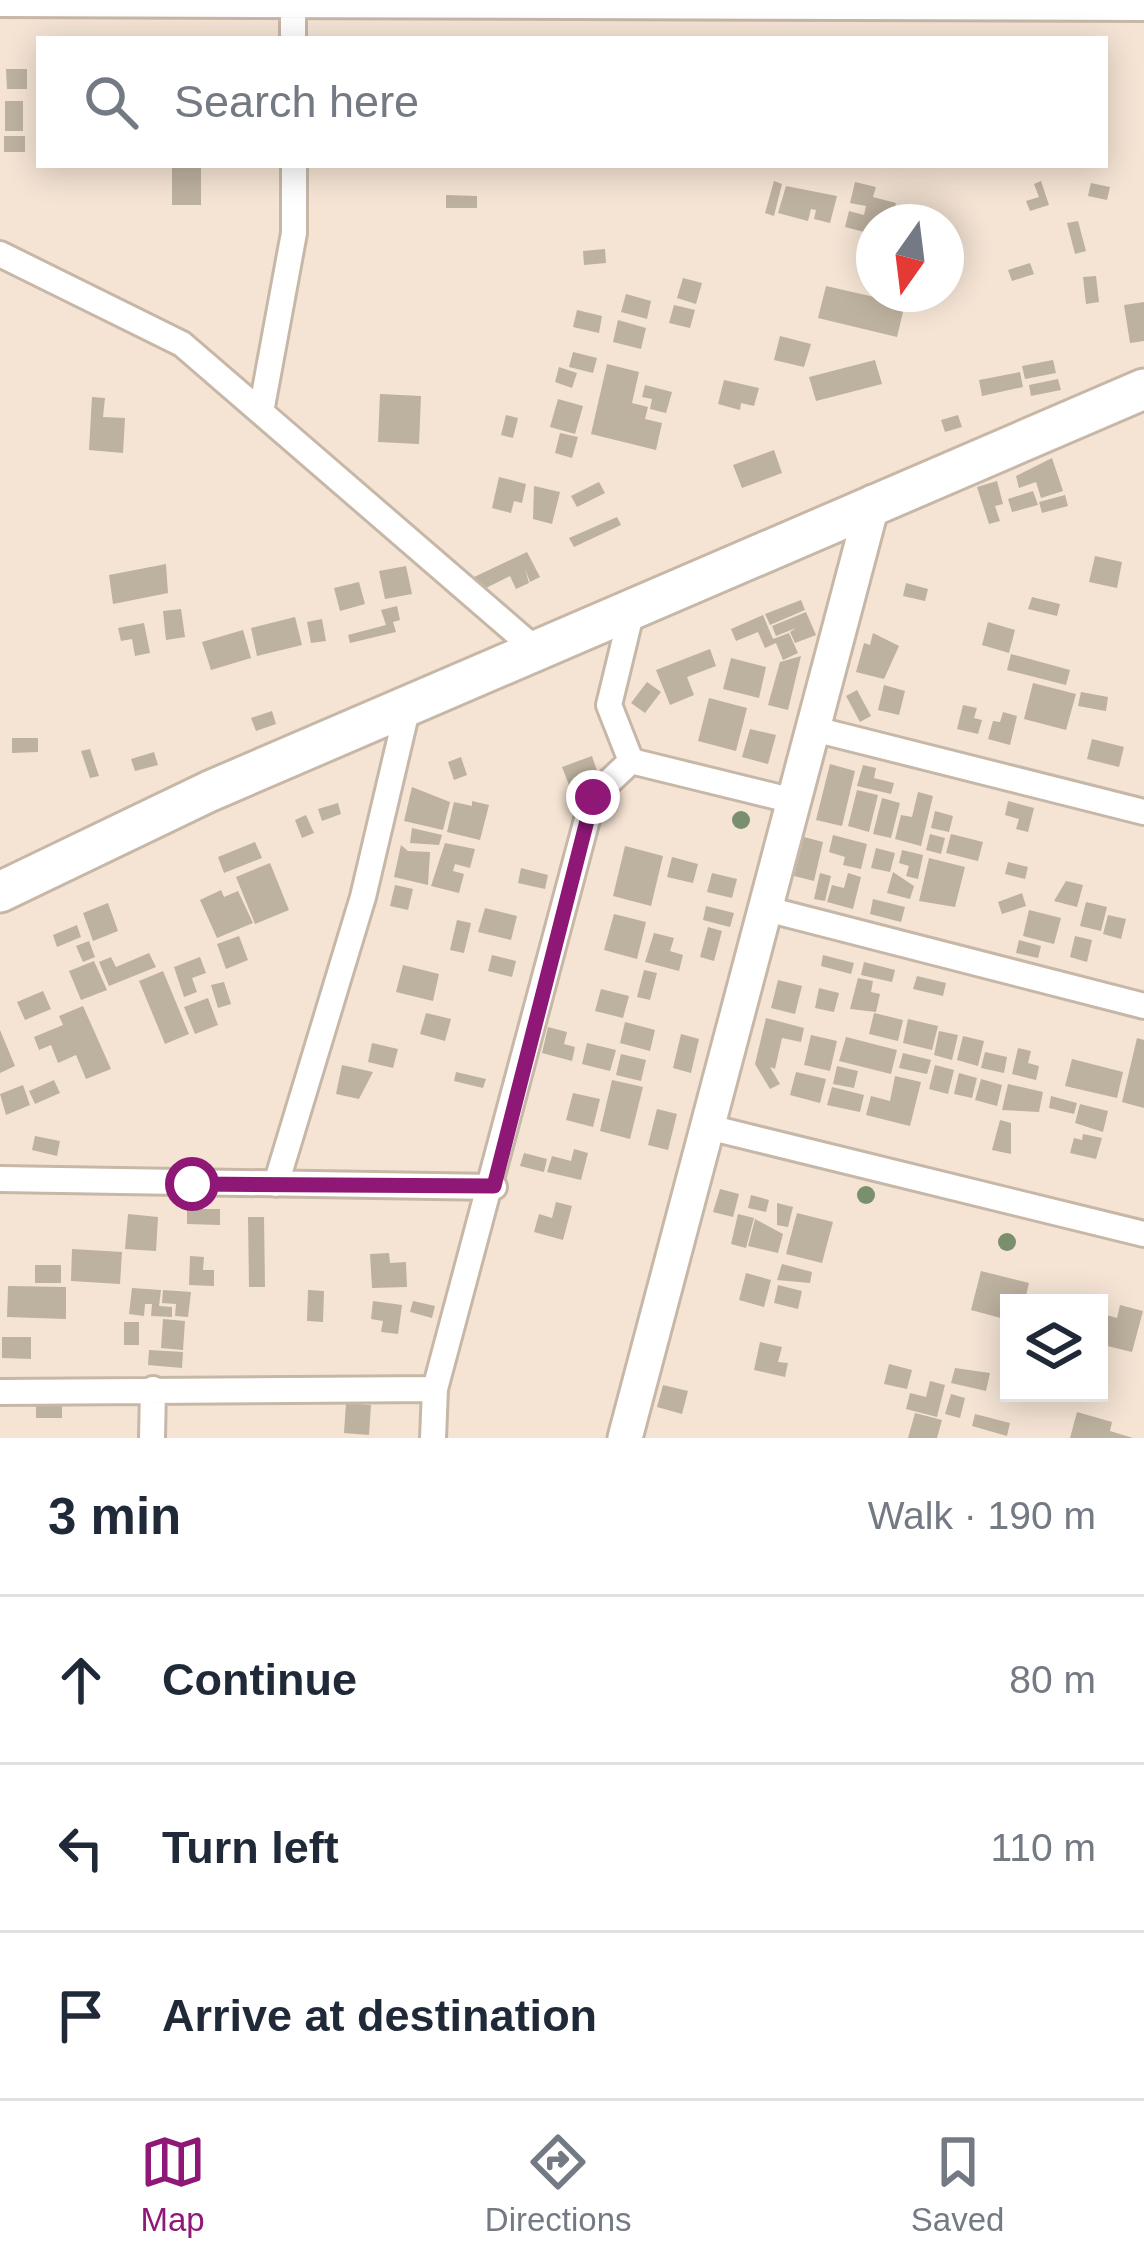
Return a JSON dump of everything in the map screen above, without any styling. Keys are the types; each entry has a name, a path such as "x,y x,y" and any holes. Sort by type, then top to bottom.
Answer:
{"main road":[{"path":"0,892 633,606 1144,389"}],"street":[{"path":"0,4 505,2 1144,8"},
{"path":"293,4 293,36"},
{"path":"261,412 294,233 294,168"},
{"path":"0,254 182,344 536,649"},
{"path":"625,1438 790,800 873,502"},
{"path":"631,761 610,705 633,606"},
{"path":"276,1184 363,897 408,706"},
{"path":"810,728 1144,812"},
{"path":"631,761 790,800"},
{"path":"433,1438 436,1389 494,1186 593,797 631,761"},
{"path":"763,908 1144,1006"},
{"path":"708,1127 1144,1234"},
{"path":"0,1179 494,1186"},
{"path":"152,1438 153,1389"},
{"path":"0,1392 436,1389"}],"building":[{"path":"6,69 27,69 27,89 7,89"},
{"path":"5,101 23,101 23,131 5,131"},
{"path":"4,136 25,136 25,152 4,152"},
{"path":"172,168 201,168 201,205 172,205"},
{"path":"774,181 782,184 774,216 765,213"},
{"path":"1041,181 1049,205 1030,211 1026,201 1039,197 1034,184"},
{"path":"855,182 876,187 873,197 896,203 856,204 850,203"},
{"path":"1091,183 1110,187 1107,200 1088,196"},
{"path":"786,186 837,196 830,223 814,219 816,210 811,209 808,221 778,213"},
{"path":"446,195 477,196 477,208 446,208"},
{"path":"849,211 856,213 856,230 845,227"},
{"path":"1078,221 1086,251 1075,254 1067,223"},
{"path":"605,249 606,263 584,265 583,251"},
{"path":"1030,263 1034,274 1012,281 1008,270"},
{"path":"1096,276 1099,302 1086,304 1083,277"},
{"path":"683,278 702,283 696,304 677,298"},
{"path":"826,286 856,293 856,312 903,312 897,337 818,318"},
{"path":"626,294 651,301 647,319 621,312"},
{"path":"1144,302 1144,341 1130,343 1124,305"},
{"path":"674,305 695,310 690,328 669,323"},
{"path":"577,310 602,316 599,333 573,327"},
{"path":"618,320 646,328 641,349 613,342"},
{"path":"780,336 811,344 804,367 774,360"},
{"path":"573,352 597,358 593,373 569,367"},
{"path":"875,360 882,384 816,401 809,377"},
{"path":"1053,360 1056,373 1025,379 1022,366"},
{"path":"607,364 639,372 632,403 648,407 645,419 662,423 656,450 591,434"},
{"path":"559,367 577,373 572,388 555,382"},
{"path":"1020,372 1023,387 982,396 979,380"},
{"path":"1058,379 1061,390 1031,396 1029,385"},
{"path":"724,380 759,388 754,406 741,403 740,410 718,404"},
{"path":"645,385 672,392 666,413 650,409 652,399 642,397"},
{"path":"380,394 421,396 419,444 378,442"},
{"path":"92,397 105,398 103,417 125,418 123,453 89,450"},
{"path":"558,399 583,406 575,434 550,427"},
{"path":"506,415 518,418 513,438 501,435"},
{"path":"958,415 962,427 945,432 941,420"},
{"path":"560,433 578,437 572,458 555,453"},
{"path":"774,450 782,473 742,488 733,465"},
{"path":"1052,458 1063,491 1041,498 1036,482 1019,488 1016,476"},
{"path":"499,477 526,484 522,503 514,501 511,513 492,508"},
{"path":"997,481 1003,504 995,506 1000,521 989,524 977,487"},
{"path":"599,482 605,493 577,507 571,496"},
{"path":"534,486 560,492 552,524 533,519"},
{"path":"1033,491 1038,505 1012,512 1008,499"},
{"path":"1065,495 1068,506 1042,513 1039,502"},
{"path":"617,517 621,525 574,547 569,538"},
{"path":"527,552 540,577 530,582 525,569 529,583 516,589 510,576 478,592 472,578"},
{"path":"1095,556 1122,562 1117,588 1089,582"},
{"path":"166,564 168,593 113,604 109,575"},
{"path":"406,566 412,594 385,599 379,571"},
{"path":"359,582 365,604 340,611 334,588"},
{"path":"906,583 928,589 925,601 903,596"},
{"path":"1032,597 1060,604 1057,616 1028,609"},
{"path":"801,600 805,610 770,625 765,614"},
{"path":"397,606 396,632 350,643 348,635 386,625 381,610"},
{"path":"181,609 185,637 166,640 163,611"},
{"path":"806,612 816,635 795,643 790,632 796,628 776,636 772,626"},
{"path":"763,615 773,639 789,633 798,653 783,660 776,643 765,648 758,632 736,641 731,629"},
{"path":"295,617 302,645 257,656 251,628"},
{"path":"322,619 326,641 311,643 307,622"},
{"path":"988,622 1015,630 1009,653 982,645"},
{"path":"144,623 150,653 135,656 132,639 121,641 118,628"},
{"path":"243,630 251,658 211,670 202,642"},
{"path":"873,633 899,646 884,679 856,672 864,643 870,645"},
{"path":"710,649 716,666 687,677 694,695 670,705 656,670"},
{"path":"1011,654 1070,670 1066,685 1007,670"},
{"path":"801,656 788,710 768,705 780,662"},
{"path":"731,658 766,667 759,698 723,689"},
{"path":"647,682 661,692 645,713 631,703"},
{"path":"1033,683 1076,694 1066,730 1024,719"},
{"path":"884,685 905,691 899,715 878,710"},
{"path":"857,690 871,716 860,722 846,696"},
{"path":"1081,692 1108,697 1106,711 1078,706"},
{"path":"709,698 747,708 736,751 698,741"},
{"path":"963,705 977,708 974,718 982,720 978,734 957,729"},
{"path":"272,711 276,724 256,731 251,718"},
{"path":"1003,712 1017,716 1010,745 988,739 993,721 1000,722"},
{"path":"750,729 776,735 768,764 742,757"},
{"path":"12,738 38,738 38,752 12,753"},
{"path":"1092,739 1124,747 1119,767 1087,759"},
{"path":"90,749 99,776 90,778 81,751"},
{"path":"154,752 158,765 135,771 131,759"},
{"path":"592,756 598,774 569,785 562,767"},
{"path":"461,757 467,775 454,780 448,762"},
{"path":"830,764 855,771 842,826 816,820"},
{"path":"863,765 876,768 874,778 894,783 891,794 857,786"},
{"path":"412,787 450,802 443,830 404,821"},
{"path":"857,790 878,795 869,832 848,826"},
{"path":"918,792 933,796 921,846 895,839 901,815 912,817"},
{"path":"882,798 900,803 891,838 873,834"},
{"path":"472,801 489,805 480,840 447,832 454,802 472,806"},
{"path":"1008,801 1034,808 1028,832 1016,829 1019,819 1005,815"},
{"path":"338,803 341,814 322,821 318,809"},
{"path":"935,811 953,816 949,832 931,828"},
{"path":"306,815 314,833 302,838 295,820"},
{"path":"412,828 442,835 439,845 410,843"},
{"path":"930,834 945,838 941,854 926,850"},
{"path":"951,834 983,842 978,861 946,853"},
{"path":"833,835 867,844 861,869 843,865 845,857 829,852"},
{"path":"804,837 823,842 814,881 794,876"},
{"path":"255,842 262,858 224,873 218,857"},
{"path":"445,843 475,849 470,868 455,864 453,871 464,874 459,893 431,886"},
{"path":"401,845 408,851 430,852 428,885 394,877"},
{"path":"625,846 663,856 651,906 613,896"},
{"path":"876,848 895,853 890,872 871,868"},
{"path":"902,850 923,855 918,879 906,876 909,866 899,863"},
{"path":"672,857 698,864 693,883 667,877"},
{"path":"929,858 965,867 955,907 919,901"},
{"path":"1008,862 1028,867 1025,879 1005,874"},
{"path":"270,863 289,910 255,924 236,877"},
{"path":"521,868 548,875 545,889 518,883"},
{"path":"893,872 914,886 910,899 887,893"},
{"path":"712,873 737,879 732,898 707,892"},
{"path":"820,873 831,876 825,901 814,899"},
{"path":"848,873 861,877 853,909 827,902 832,885 844,888"},
{"path":"1066,881 1083,885 1077,907 1054,901"},
{"path":"395,885 413,889 408,910 390,906"},
{"path":"221,890 224,897 238,891 253,923 217,938 200,900"},
{"path":"1022,893 1026,906 1002,914 998,902"},
{"path":"873,899 905,907 901,922 870,914"},
{"path":"1086,902 1107,907 1101,931 1080,926"},
{"path":"108,903 118,931 93,941 83,913"},
{"path":"706,906 734,913 730,927 703,920"},
{"path":"485,908 517,916 511,940 478,932"},
{"path":"1029,910 1061,918 1054,944 1023,936"},
{"path":"614,914 646,922 637,959 604,950"},
{"path":"1108,915 1126,919 1121,939 1103,934"},
{"path":"457,920 471,923 464,953 450,950"},
{"path":"77,925 81,937 57,947 53,935"},
{"path":"708,927 722,931 714,961 700,957"},
{"path":"654,933 674,938 670,951 683,955 679,971 645,962"},
{"path":"239,936 248,960 226,969 217,944"},
{"path":"1075,936 1092,940 1087,962 1070,957"},
{"path":"1019,940 1041,946 1038,958 1016,953"},
{"path":"89,941 95,957 83,962 76,946"},
{"path":"149,953 156,967 109,986 99,962 111,957 116,967"},
{"path":"492,955 516,961 512,977 488,971"},
{"path":"823,955 854,963 851,974 821,966"},
{"path":"200,957 206,973 192,978 197,992 184,997 174,967"},
{"path":"94,961 107,990 81,1000 69,971"},
{"path":"864,962 895,970 892,982 861,975"},
{"path":"403,965 439,974 433,1001 396,992"},
{"path":"644,970 657,973 650,1000 637,997"},
{"path":"163,971 189,1034 165,1044 139,981"},
{"path":"917,976 946,983 943,996 913,989"},
{"path":"858,978 873,981 871,992 880,994 876,1012 850,1009"},
{"path":"778,980 802,986 795,1014 771,1008"},
{"path":"224,982 231,1004 218,1008 211,985"},
{"path":"819,988 839,993 834,1012 815,1008"},
{"path":"601,989 629,996 623,1018 595,1011"},
{"path":"43,991 51,1009 25,1020 17,1002"},
{"path":"208,998 218,1025 195,1034 184,1007"},
{"path":"83,1006 111,1069 86,1079 76,1055 58,1063 51,1045 39,1050 34,1037 63,1025 59,1016"},
{"path":"426,1013 451,1019 445,1041 420,1034"},
{"path":"874,1013 903,1020 898,1041 869,1034"},
{"path":"766,1018 804,1028 801,1042 782,1038 775,1069 770,1067 780,1084 770,1089 755,1064"},
{"path":"908,1019 938,1026 932,1050 903,1043"},
{"path":"625,1022 655,1030 650,1051 620,1043"},
{"path":"548,1027 567,1032 564,1044 575,1047 572,1061 542,1053"},
{"path":"0,1030 15,1066 0,1073"},
{"path":"939,1031 958,1035 952,1060 934,1055"},
{"path":"681,1034 699,1039 691,1073 673,1068"},
{"path":"811,1035 837,1041 830,1071 804,1065"},
{"path":"963,1036 984,1041 978,1066 957,1060"},
{"path":"846,1037 897,1050 891,1074 839,1061"},
{"path":"1137,1038 1144,1040 1144,1108 1122,1102"},
{"path":"372,1043 398,1049 393,1068 368,1062"},
{"path":"587,1043 616,1050 610,1071 582,1064"},
{"path":"1018,1048 1031,1051 1028,1063 1039,1066 1036,1080 1012,1074"},
{"path":"985,1052 1007,1057 1004,1073 981,1068"},
{"path":"903,1053 931,1060 927,1074 899,1068"},
{"path":"621,1054 646,1060 641,1081 616,1075"},
{"path":"1072,1059 1123,1072 1117,1098 1065,1086"},
{"path":"342,1065 373,1072 359,1099 336,1094"},
{"path":"935,1065 954,1070 948,1094 929,1089"},
{"path":"837,1066 858,1071 854,1088 833,1084"},
{"path":"456,1072 486,1079 483,1088 454,1081"},
{"path":"796,1072 826,1079 820,1103 790,1095"},
{"path":"959,1073 977,1078 972,1098 954,1094"},
{"path":"895,1076 921,1082 910,1126 866,1115 871,1096 890,1101"},
{"path":"981,1079 1002,1085 997,1106 975,1100"},
{"path":"54,1080 60,1093 35,1104 29,1091"},
{"path":"612,1080 643,1087 630,1139 600,1131"},
{"path":"1008,1084 1043,1092 1039,1112 1002,1110"},
{"path":"23,1085 30,1105 6,1115 0,1094"},
{"path":"832,1087 864,1095 860,1112 827,1105"},
{"path":"573,1093 600,1099 593,1127 566,1120"},
{"path":"1051,1096 1077,1103 1074,1114 1049,1108"},
{"path":"1080,1104 1108,1111 1103,1132 1075,1123"},
{"path":"657,1109 677,1114 668,1150 648,1145"},
{"path":"1000,1120 1011,1123 1011,1154 992,1150"},
{"path":"1083,1134 1102,1138 1096,1159 1070,1153 1074,1138 1082,1140"},
{"path":"35,1136 60,1141 57,1156 32,1150"},
{"path":"574,1149 588,1153 581,1180 547,1172 552,1156 571,1161"},
{"path":"524,1153 547,1159 544,1172 520,1166"},
{"path":"720,1189 739,1194 733,1217 713,1212"},
{"path":"751,1195 769,1200 766,1212 748,1208"},
{"path":"556,1202 572,1206 563,1240 534,1232 539,1214 552,1218"},
{"path":"777,1203 793,1207 788,1227 777,1225"},
{"path":"187,1209 220,1209 220,1225 187,1224"},
{"path":"797,1213 833,1222 822,1263 786,1254"},
{"path":"128,1214 158,1217 156,1251 125,1249"},
{"path":"738,1214 754,1218 746,1248 731,1244"},
{"path":"248,1217 264,1217 265,1287 249,1287"},
{"path":"755,1219 783,1234 778,1253 748,1246"},
{"path":"72,1249 122,1252 120,1284 71,1281"},
{"path":"389,1253 390,1263 406,1262 407,1287 372,1288 370,1254"},
{"path":"190,1256 204,1257 203,1270 214,1270 214,1286 189,1285"},
{"path":"782,1264 812,1272 810,1283 777,1280"},
{"path":"35,1265 61,1265 61,1283 35,1283"},
{"path":"981,1271 1029,1283 1026,1294 1000,1294 1000,1318 971,1310"},
{"path":"746,1273 771,1280 764,1307 739,1300"},
{"path":"778,1285 802,1291 798,1309 774,1303"},
{"path":"8,1286 66,1287 66,1319 7,1317"},
{"path":"132,1288 161,1290 159,1306 172,1307 172,1317 151,1316 152,1304 145,1304 144,1316 129,1314"},
{"path":"163,1290 191,1292 188,1317 175,1316 176,1304 162,1303"},
{"path":"308,1290 324,1291 323,1322 307,1321"},
{"path":"373,1301 402,1305 398,1334 381,1332 383,1321 371,1319"},
{"path":"413,1301 435,1306 432,1318 410,1312"},
{"path":"1120,1305 1143,1311 1132,1352 1108,1346 1108,1316 1117,1318"},
{"path":"163,1319 185,1321 183,1350 161,1348"},
{"path":"124,1322 139,1322 139,1345 124,1345"},
{"path":"2,1337 31,1337 31,1359 2,1358"},
{"path":"760,1342 782,1347 778,1362 788,1363 785,1377 754,1370"},
{"path":"149,1350 183,1352 182,1368 148,1365"},
{"path":"889,1364 912,1370 907,1389 884,1384"},
{"path":"955,1368 990,1373 986,1391 951,1383"},
{"path":"930,1381 945,1385 937,1417 906,1409 910,1393 926,1397"},
{"path":"663,1385 688,1391 682,1414 657,1407"},
{"path":"951,1394 965,1398 960,1418 945,1414"},
{"path":"36,1402 62,1402 62,1418 36,1418"},
{"path":"346,1403 371,1405 369,1435 344,1433"},
{"path":"1077,1412 1112,1422 1110,1431 1133,1438 1070,1438"},
{"path":"915,1413 942,1420 937,1438 908,1438"},
{"path":"975,1414 1010,1423 1007,1436 972,1426"}],"route":[{"path":"192,1184 494,1186 593,797"}]}
